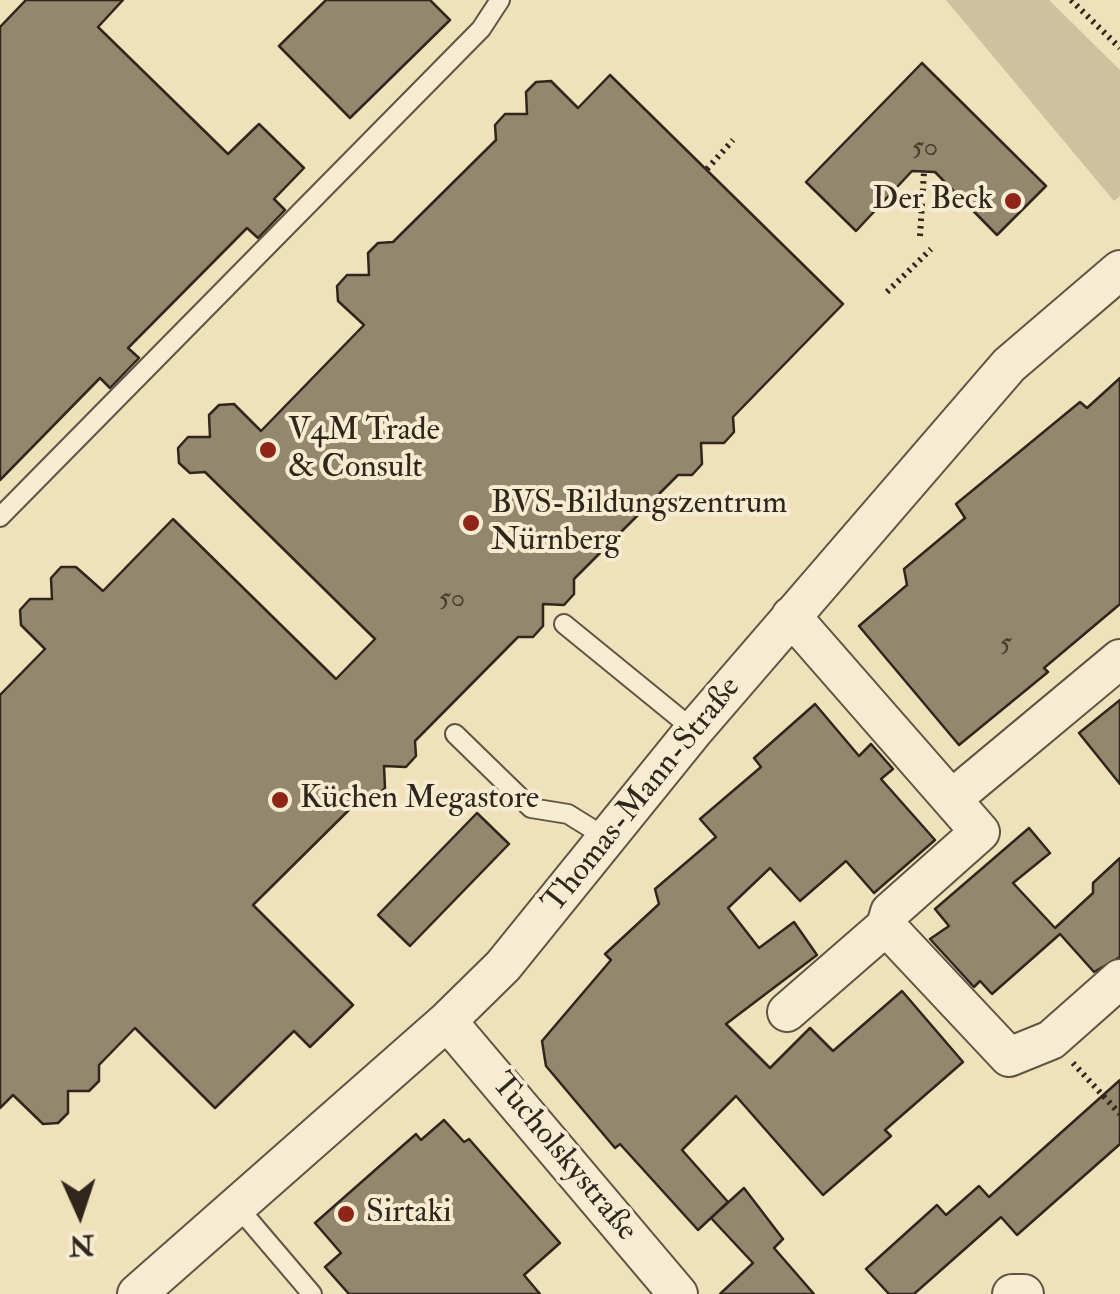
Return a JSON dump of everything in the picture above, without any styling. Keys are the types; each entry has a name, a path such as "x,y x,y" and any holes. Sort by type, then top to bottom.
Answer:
{"street":[{"name":"Thomas-Mann-Straße","path":"137,1294 447,1021 502,966 610,840 694,730 1010,365 1120,270"},
{"path":"787,1012 886,926 890,912 980,832 791,616"},
{"path":"952,799 1120,659"},
{"path":"886,926 1008,1057 1051,1040 1120,979"},
{"name":"Tucholskystraße","path":"447,1021 678,1294"},
{"path":"1012,1294 1024,1294"}],"lane":[{"path":"0,517 481,28 500,0"},
{"path":"564,624 694,730"},
{"path":"455,734 531,808 568,814 610,840"},
{"path":"237,1206 312,1294"}],"path":[{"path":"1071,0 1120,48"},
{"path":"707,169 734,140"},
{"path":"920,236 924,172"},
{"path":"887,292 931,249"},
{"path":"1051,1040 1120,1114"}],"shaded area":[{"path":"946,0 1049,0 1120,70 1120,196 1114,201"}],"building":[{"path":"26,0 123,0 98,27 228,154 259,124 304,168 274,199 285,210 258,238 247,228 128,348 139,358 110,388 100,378 0,480 0,27"},
{"path":"326,0 430,0 450,20 350,118 279,46"},
{"path":"922,63 1046,186 997,235 935,172 912,171 856,231 806,182"},
{"path":"610,75 843,304 733,417 734,432 724,443 701,443 702,464 692,475 678,475 574,579 574,594 564,605 543,604 543,626 533,637 518,637 415,741 416,756 406,767 384,766 385,788 374,799 360,799 253,905 353,1005 310,1047 294,1031 215,1108 135,1028 99,1065 99,1081 89,1091 68,1091 68,1113 58,1123 43,1124 13,1095 0,1108 0,695 45,649 21,625 20,610 30,599 52,599 51,578 61,567 76,567 103,591 173,519 336,679 375,639 205,472 190,473 179,463 178,448 188,437 210,437 209,415 219,405 234,404 261,431 364,325 338,301 337,286 347,275 369,275 368,253 378,243 393,242 496,140 495,125 505,114 527,114 526,92 536,82 551,81 578,108"},
{"path":"1120,378 1120,604 1044,668 1048,672 959,745 859,626 907,585 904,569 965,518 956,504 1080,402 1087,408"},
{"path":"1120,700 1120,784 1079,733"},
{"path":"815,704 859,756 871,744 893,769 881,779 935,840 874,893 846,861 800,901 770,868 728,908 759,948 794,922 817,955 726,1024 770,1068 810,1028 833,1051 902,991 963,1062 885,1130 891,1136 823,1195 736,1096 682,1150 728,1202 698,1230 620,1144 615,1148 546,1066 542,1041 611,960 605,954 659,904 655,889 716,837 700,819 761,767 754,758"},
{"path":"477,813 509,844 410,946 378,915"},
{"path":"1029,828 1050,853 1013,883 1055,928 1093,893 1093,883 1120,858 1120,957 1094,972 1060,934 992,994 980,981 974,987 930,939 949,926 935,909"},
{"path":"1120,1080 1120,1144 1017,1235 1001,1217 914,1294 889,1294 866,1269 937,1205 946,1215 979,1186 989,1197"},
{"path":"444,1120 464,1142 469,1139 560,1243 524,1275 540,1294 349,1294 325,1267 341,1253 315,1223 416,1134 421,1140"},
{"path":"744,1188 783,1239 774,1248 814,1294 720,1294 753,1263 711,1218"}],"place":[{"name":"Der Beck","path":"1013,201"},
{"name":"V4M Trade & Consult","path":"268,450"},
{"name":"BVS-Bildungszentrum Nürnberg","path":"471,523"},
{"name":"Küchen Megastore","path":"280,800"},
{"name":"Sirtaki","path":"346,1214"}]}
